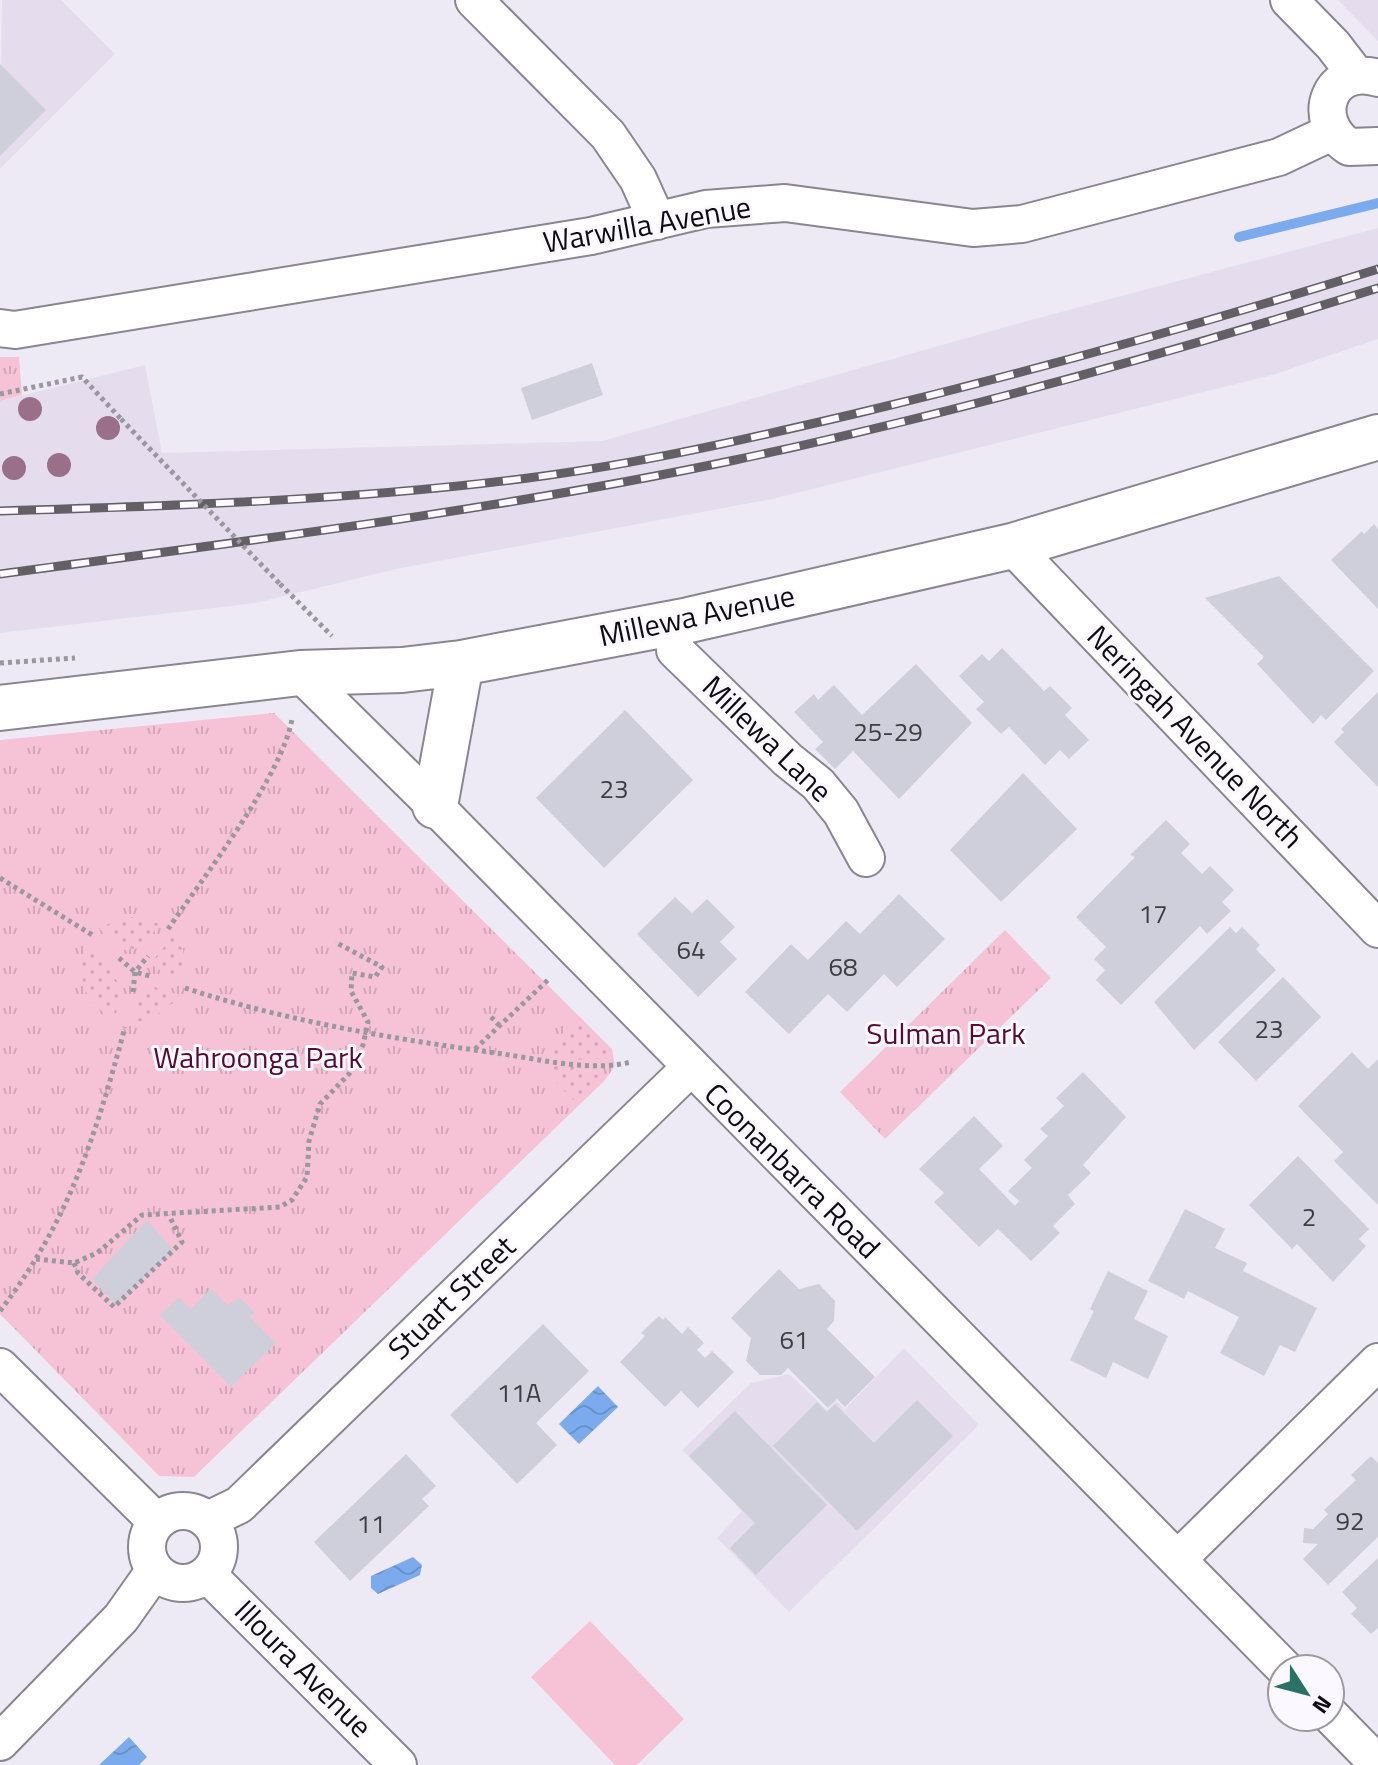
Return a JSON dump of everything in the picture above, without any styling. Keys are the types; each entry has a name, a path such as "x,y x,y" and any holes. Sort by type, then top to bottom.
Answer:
{"street":[{"path":"474,0 608,135 638,179 657,221"},
{"path":"1289,0 1367,76 1337,86 1327,102 1327,117 1332,132 1349,147 1378,146"},
{"name":"Warwilla Avenue","path":"0,328 15,330 591,236 706,209 785,203 973,228 1022,224 1279,157 1332,132"},
{"name":"Millewa Avenue","path":"0,708 300,673 402,670 461,663 675,623 1012,546 1378,437"},
{"name":"Neringah Avenue North","path":"1012,546 1378,929"},
{"name":"Millewa Lane","path":"675,623 675,650 788,760 818,784 841,812 866,858"},
{"path":"435,806 461,663"},
{"name":"Coonanbarra Road","path":"300,673 435,806 1269,1653"},
{"name":"Stuart Street","path":"208,1520 239,1505 690,1068"},
{"path":"1178,1559 1378,1362"},
{"path":"0,1367 157,1522"},
{"path":"185,1510 208,1520 217,1534 219,1550 207,1574 185,1583 171,1581 155,1570 147,1543 157,1522 170,1513 185,1510"},
{"path":"0,1742 121,1618 155,1570"},
{"name":"Illoura Avenue","path":"207,1574 398,1765"},
{"path":"1346,1731 1378,1764"}],"path":[{"path":"0,394 82,377 336,639"},
{"path":"168,929 234,833 289,739 292,719"},
{"path":"0,878 94,936"},
{"path":"335,942 382,967 375,977"},
{"path":"133,992 135,972 148,956"},
{"path":"119,958 135,972 153,977"},
{"path":"36,1259 74,1263 97,1253 142,1215 280,1207 292,1200 307,1177 309,1141 320,1104 349,1074 368,1022 351,991 352,973 384,980"},
{"path":"474,1050 549,979"},
{"path":"185,988 250,1009 365,1033 474,1050 615,1066 631,1062"},
{"path":"491,1017 500,1026"},
{"path":"0,1311 36,1259 78,1182 101,1118 125,1027"},
{"path":"74,1263 78,1273 114,1307 182,1242 169,1215"}],"shaded area":[{"path":"2,0 61,0 115,54 0,169"},
{"path":"1338,0 1378,0 1378,41"},
{"path":"1378,228 1378,339 1272,375 772,499 396,569 256,603 0,633 0,401 145,365 162,453 602,441 1027,321"},
{"path":"904,1348 979,1425 789,1612 717,1538 742,1511 682,1450 751,1383 789,1374 827,1410 837,1401 845,1409"}],"green space":[{"path":"0,357 19,357 22,395 0,401"},
{"name":"Wahroonga Park","path":"274,713 612,1049 615,1066 604,1081 194,1477 159,1476 0,1314 0,740"},
{"path":"122,917 160,924 141,948 123,950 99,929"},
{"name":"Sulman Park","path":"1005,930 1051,978 885,1139 840,1092"},
{"path":"174,935 183,950 185,979 155,968 153,960"},
{"path":"88,943 113,963 113,976 122,987 115,1019 96,1006 85,987 82,966"},
{"path":"149,985 179,995 177,1000 149,1020 131,1023 140,990"},
{"path":"579,1016 613,1054 608,1058 582,1060 542,1055"},
{"path":"542,1062 583,1068 604,1081 578,1105 542,1067"},
{"path":"590,1621 684,1719 637,1765 615,1765 531,1677"}],"water":[{"path":"598,1386 618,1407 579,1444 559,1424"},
{"path":"413,1557 422,1565 420,1575 378,1594 371,1588 371,1576"},
{"path":"129,1737 147,1757 139,1765 99,1765"}],"building":[{"path":"0,64 46,110 0,156"},
{"path":"592,363 603,395 532,420 521,388"},
{"path":"1374,524 1378,529 1378,609 1331,560"},
{"path":"1279,576 1374,671 1326,720 1321,715 1313,724 1257,664 1264,657 1205,598"},
{"path":"1002,648 1044,691 1050,686 1072,708 1065,715 1089,740 1069,759 1060,750 1045,765 1009,727 1001,734 976,709 984,702 959,676 982,654 989,661"},
{"path":"916,664 972,723 899,799 853,751 835,769 815,749 823,742 794,712 814,694 818,700 834,685 862,715"},
{"path":"1378,692 1378,787 1334,742 1344,732 1341,729"},
{"path":"625,710 693,780 604,868 536,798"},
{"path":"1023,773 1077,829 1001,902 950,850"},
{"path":"1166,820 1190,844 1181,853 1202,874 1210,866 1234,890 1222,902 1231,911 1207,934 1200,926 1121,1005 1096,980 1105,970 1094,959 1106,947 1076,917 1135,857 1130,855"},
{"path":"899,894 945,939 897,987 884,974 847,1012 828,994 789,1034 745,992 791,944 808,960 846,921 860,934"},
{"path":"675,897 692,913 707,899 735,927 720,942 737,959 698,997 637,934"},
{"path":"1230,927 1236,933 1242,927 1260,945 1256,949 1276,970 1194,1050 1154,1002"},
{"path":"1283,977 1321,1017 1256,1081 1218,1042"},
{"path":"1352,1052 1368,1069 1378,1059 1378,1205 1334,1161 1343,1152 1298,1106"},
{"path":"1083,1072 1126,1117 1083,1165 1091,1173 1068,1195 1075,1204 1053,1226 1060,1233 1031,1261 998,1229 979,1247 934,1202 944,1193 919,1169 974,1116 1003,1146 979,1169 1015,1206 1019,1201 1008,1191 1032,1168 1024,1160 1048,1136 1040,1129 1064,1106 1056,1098"},
{"path":"1298,1156 1369,1229 1359,1239 1366,1246 1333,1282 1297,1244 1292,1249 1249,1205"},
{"path":"1185,1209 1225,1229 1215,1248 1247,1263 1243,1271 1317,1308 1295,1352 1280,1345 1264,1376 1220,1353 1239,1317 1188,1291 1184,1299 1148,1281"},
{"path":"147,1220 173,1250 116,1305 92,1279"},
{"path":"779,1269 799,1289 819,1284 835,1301 834,1321 827,1329 875,1377 845,1407 837,1399 828,1408 788,1368 781,1375 760,1375 746,1361 751,1338 731,1318"},
{"path":"1108,1271 1148,1291 1134,1319 1168,1336 1148,1379 1113,1362 1106,1378 1070,1360 1094,1311 1090,1309"},
{"path":"211,1288 227,1305 240,1298 255,1313 250,1317 276,1343 231,1387 160,1315 179,1297 191,1309"},
{"path":"659,1316 663,1320 665,1317 682,1334 688,1327 704,1343 697,1350 705,1358 712,1351 734,1372 698,1408 681,1391 665,1407 620,1362 645,1336 641,1333"},
{"path":"543,1324 589,1371 536,1423 557,1445 517,1484 450,1415"},
{"path":"917,1400 953,1436 857,1531 773,1446 817,1402 827,1412 835,1404 874,1443"},
{"path":"735,1411 827,1505 756,1575 730,1548 755,1523 689,1456"},
{"path":"406,1454 436,1486 422,1499 429,1506 350,1581 314,1542"},
{"path":"1371,1456 1378,1463 1378,1537 1328,1585 1303,1559 1318,1544 1303,1543 1304,1528 1313,1529 1328,1514 1324,1510 1356,1480 1351,1475"},
{"path":"1378,1558 1378,1628 1371,1634 1351,1614 1357,1608 1342,1592"}],"waterway":[{"path":"1239,237 1378,203"}],"railway":[{"path":"0,511 330,497 462,486 610,466 773,433 986,381 1183,328 1378,269"},
{"path":"0,574 461,510 735,460 1059,382 1378,288"}]}
